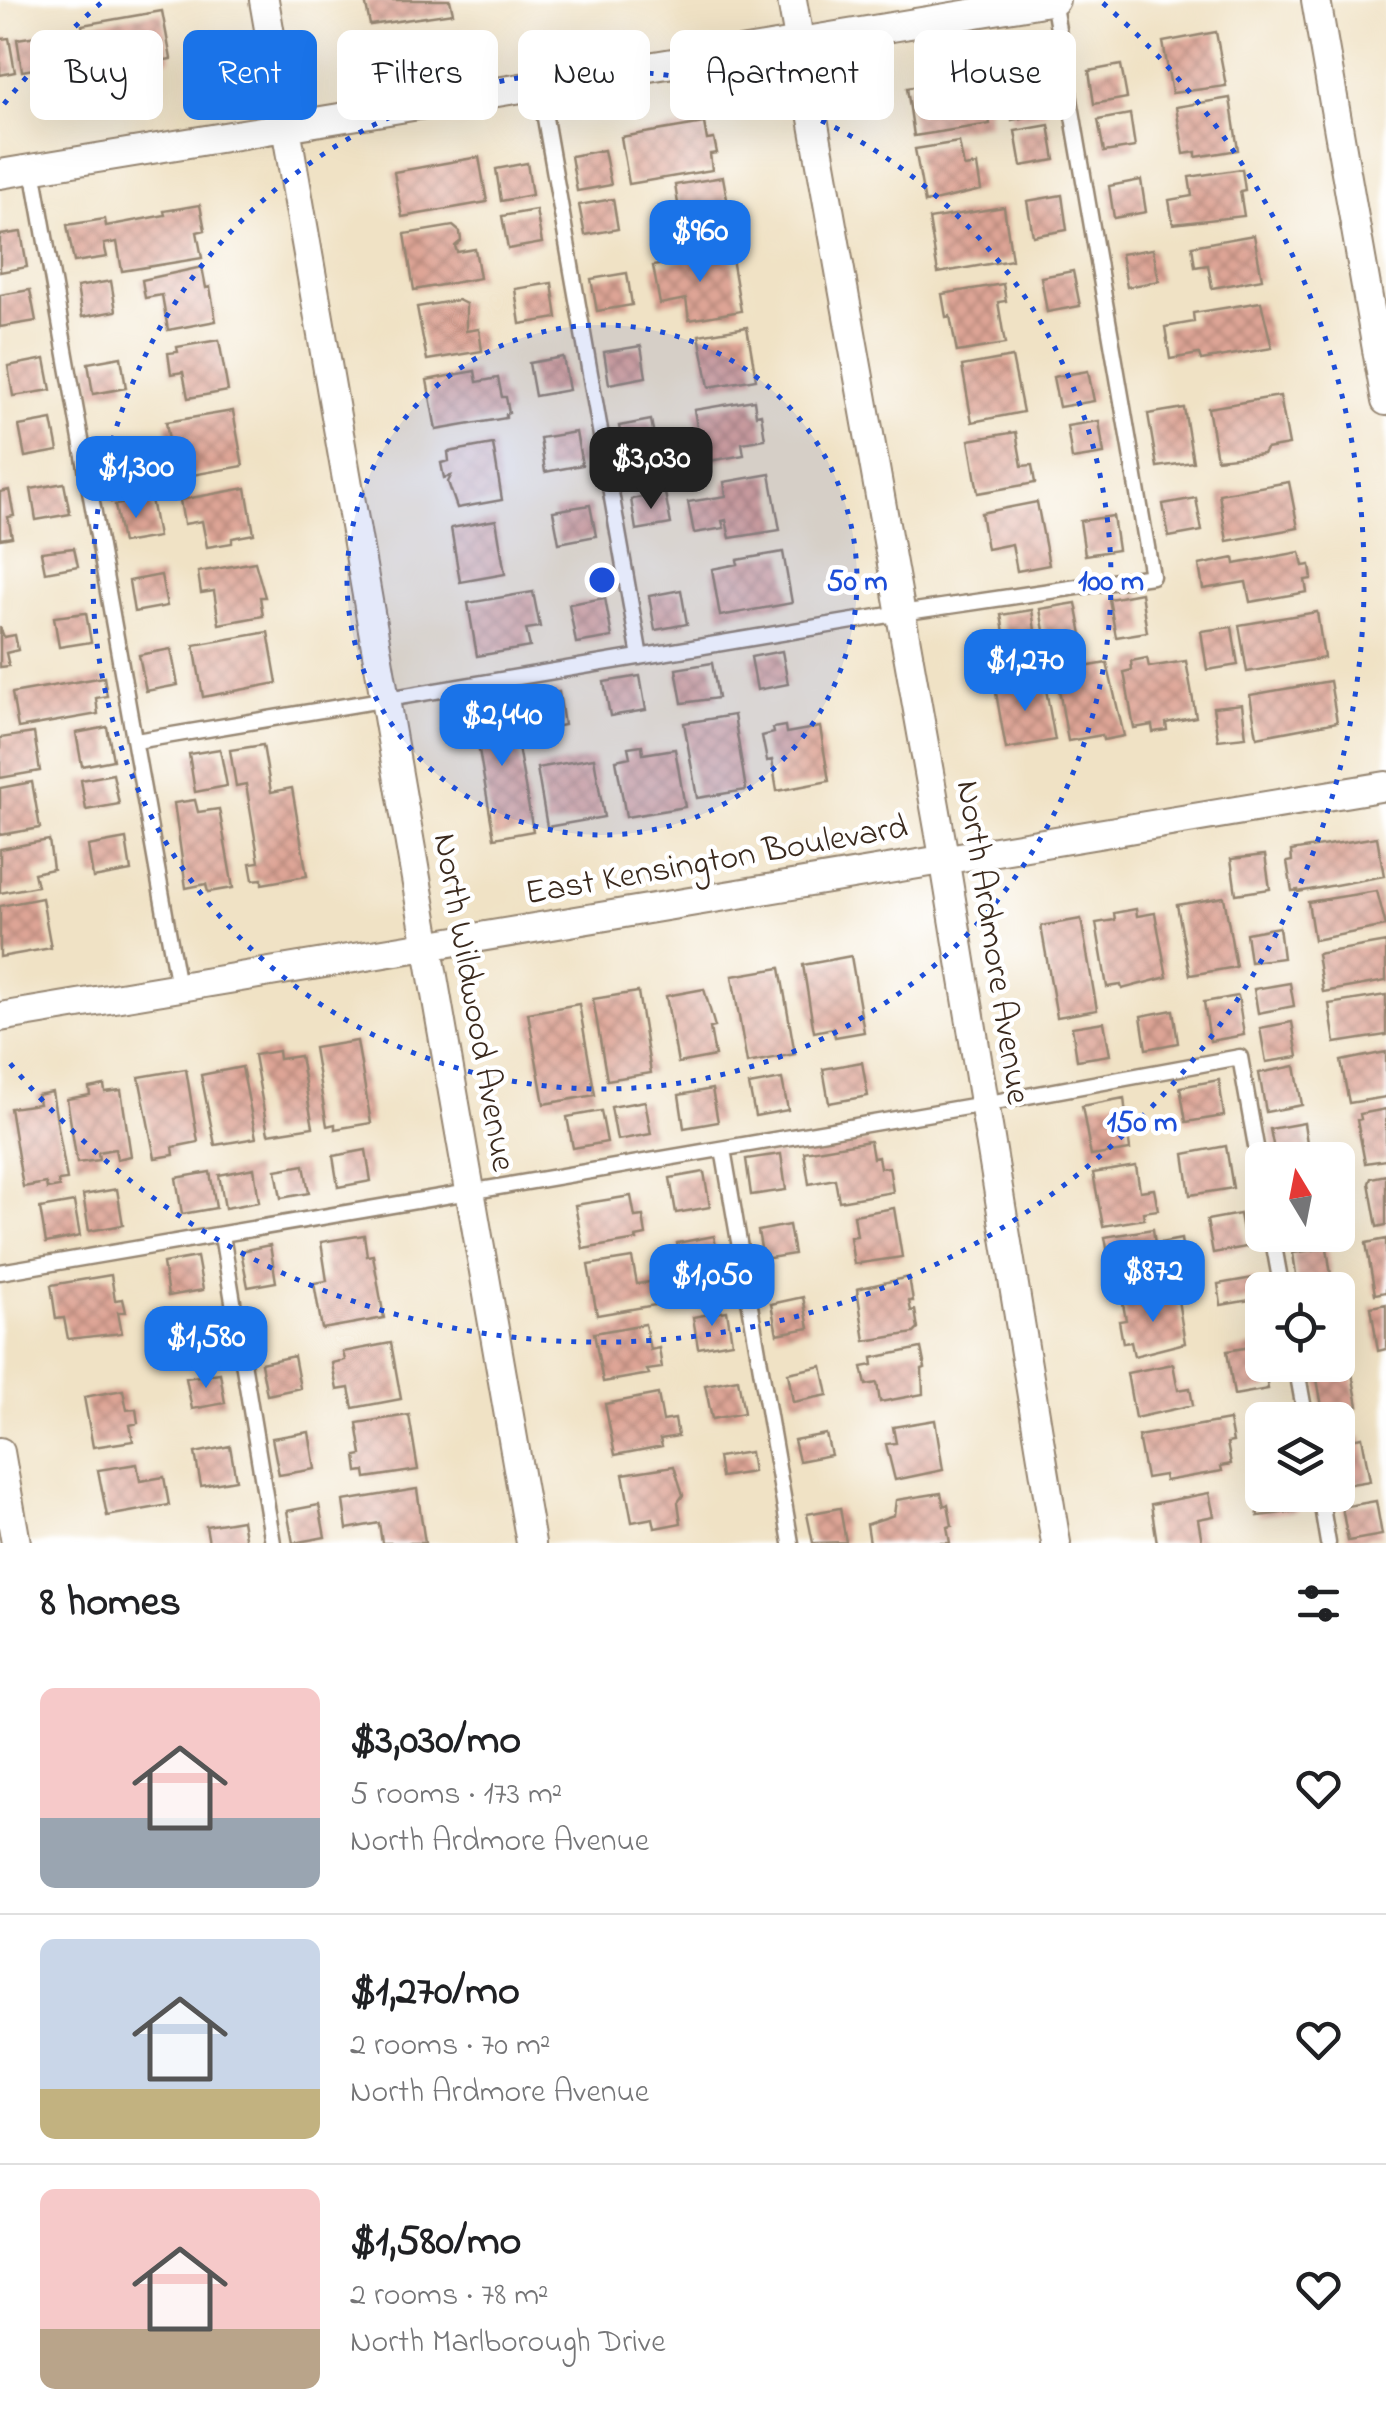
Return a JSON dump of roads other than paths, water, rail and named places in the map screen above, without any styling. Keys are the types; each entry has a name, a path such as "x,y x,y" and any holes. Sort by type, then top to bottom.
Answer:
{"street":[{"name":"North Wildwood Avenue","path":"264,0 532,1543"},
{"name":"North Ardmore Avenue","path":"792,0 796,30"},
{"path":"862,30 1054,0"},
{"path":"1316,0 1386,401"},
{"path":"0,174 518,87"},
{"name":"North Ardmore Avenue","path":"812,120 944,857 1056,1543"},
{"name":"East Kensington Boulevard","path":"0,1017 1386,786"},
{"path":"0,1452 16,1543"}],"lane":[{"path":"136,741 901,613 1152,576 1054,0"},
{"path":"546,120 640,657"},
{"path":"34,168 178,987"},
{"path":"0,1272 984,1104 1240,1056 1255,1142"},
{"path":"723,1149 791,1543"},
{"path":"222,1235 273,1543"},
{"path":"1323,1512 1328,1543"}]}
